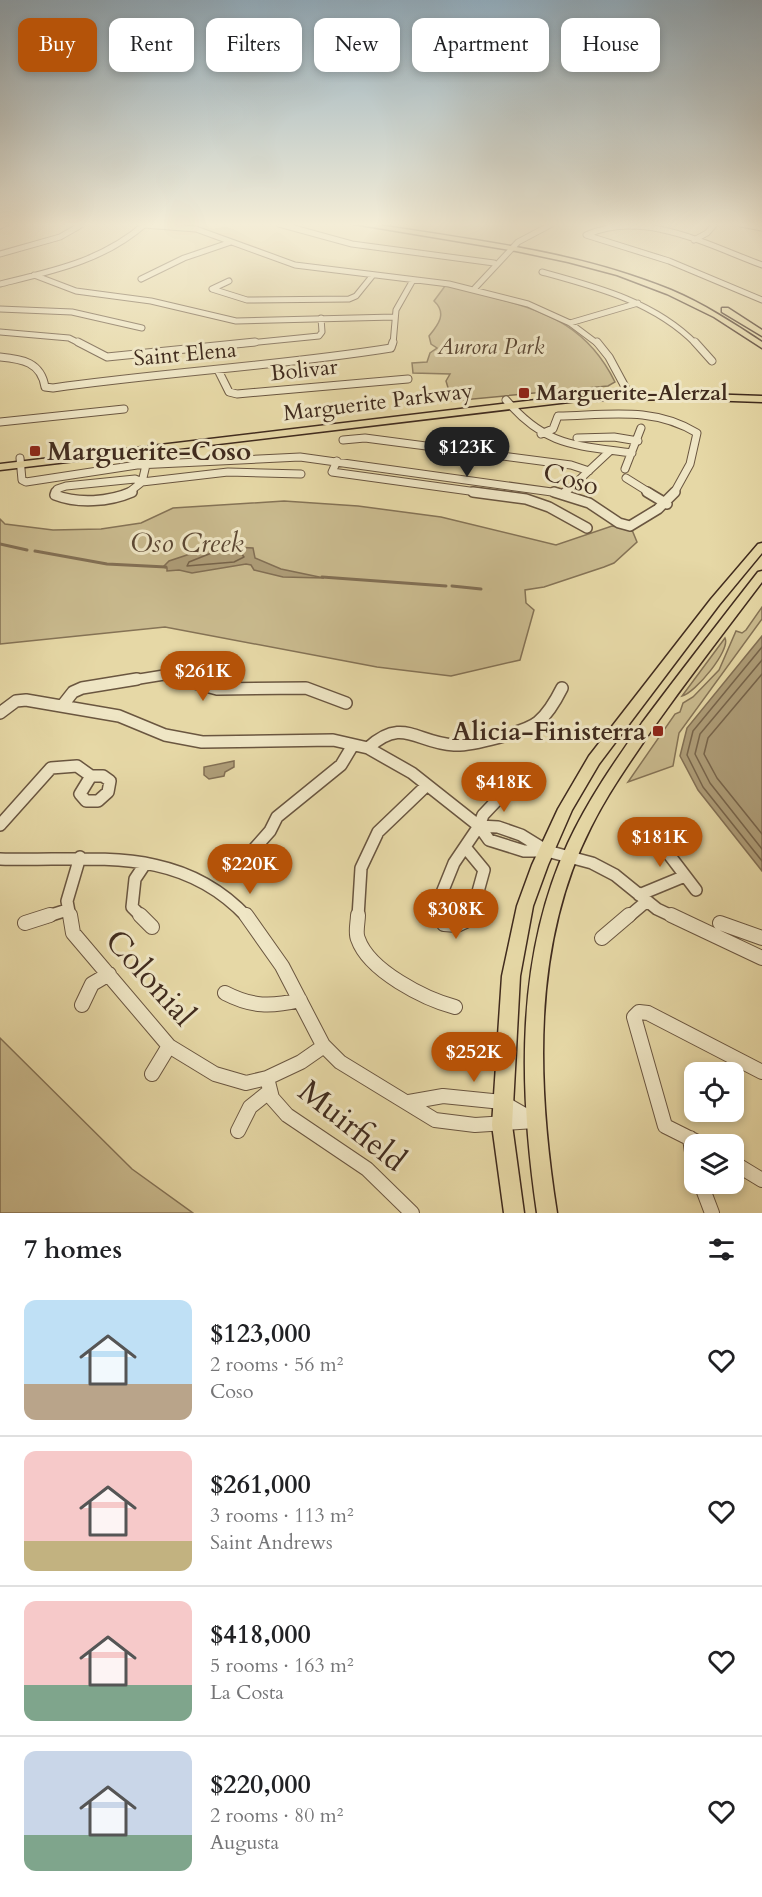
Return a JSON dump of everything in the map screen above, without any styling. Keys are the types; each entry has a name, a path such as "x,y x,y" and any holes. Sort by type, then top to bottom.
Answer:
{"main road":[{"path":"640,281 669,290 729,322 762,346"},
{"path":"660,281 713,304 762,334"},
{"name":"Marguerite Parkway","path":"0,460 20,461 508,403 628,393 762,393"},
{"name":"Marguerite Parkway","path":"628,393 762,399"},
{"name":"Marguerite Parkway","path":"0,467 20,461"},
{"path":"514,1213 502,1125 502,1102 511,976 525,906 565,808 594,760 709,610 762,546"},
{"path":"547,1213 535,1121 536,998 544,944 569,858 593,810 619,768 665,702 762,573"}],"street":[{"path":"45,281 61,289 150,300 214,319 236,321 394,317 398,301 413,281"},
{"path":"229,281 212,289 247,300 294,300 349,299 356,297 369,281"},
{"path":"418,281 475,288 528,304 570,322 596,341 609,357 628,393"},
{"path":"475,288 480,281"},
{"path":"569,281 656,311 693,338 712,361"},
{"path":"716,281 762,300"},
{"path":"291,292 294,300"},
{"path":"570,322 638,303"},
{"path":"0,309 47,308 85,314 142,328"},
{"name":"Saint Elena","path":"0,357 21,359 38,366 45,375 45,387 53,388 154,374 218,370 391,348 395,341 394,317"},
{"path":"0,332 69,338 107,357 319,336 322,332 321,318"},
{"name":"Bolivar","path":"218,370 229,392 237,394 408,379"},
{"path":"508,403 527,424 541,434 569,444 632,453"},
{"path":"0,422 123,409"},
{"path":"541,434 553,429 558,416 632,413 676,421 697,433 694,458 666,504 626,473 641,428"},
{"path":"577,438 614,437 638,441"},
{"path":"343,440 364,438 444,448 571,465 589,471"},
{"path":"564,494 572,483 605,459 610,451"},
{"name":"Coso","path":"20,461 22,480 26,482 146,465 300,458 338,461 564,494 587,502 622,525 630,526 654,514 666,504"},
{"path":"228,472 229,460"},
{"name":"Coso","path":"338,461 332,472 526,499 549,507 587,528"},
{"path":"146,465 146,474 141,482 132,492 98,500 64,498 55,495 57,489 66,486 135,479 141,482 228,472 301,474"},
{"path":"526,499 530,488"},
{"path":"62,706 73,692 82,688 164,675 217,689 306,688 346,703"},
{"path":"368,748 380,735 390,731 409,733 455,746 535,724 556,702 562,688"},
{"path":"0,713 16,700 119,716 165,735 202,742 333,740 368,748 396,762 479,826 489,840 524,851 547,851 592,863 615,875 657,909 762,958"},
{"path":"230,876 270,831 277,817 341,765 353,744"},
{"path":"0,825 51,768 76,766 91,776"},
{"path":"426,786 378,832 361,868 357,938 374,963 398,980 431,1002 455,1007"},
{"path":"465,847 484,870 470,919 457,925 444,924 435,910 454,862 479,826 483,815 501,796 518,789"},
{"path":"648,828 696,890"},
{"path":"0,859 35,861 80,857 115,858 174,870 204,882 240,906 261,930 324,1046 369,1080 409,1102 424,1116 439,1121 502,1125 535,1121"},
{"path":"25,924 67,910 80,857"},
{"path":"144,864 135,879 132,907 152,927"},
{"path":"602,938 643,898 685,876"},
{"name":"Colonial","path":"67,910 73,933 169,1046 215,1074 246,1083 269,1084 324,1046"},
{"path":"720,923 760,937 747,952"},
{"path":"82,1005 92,984 109,974"},
{"path":"225,993 249,1006 270,1007 300,1000"},
{"path":"684,1135 666,1126 634,1017 639,1012 648,1013 762,1072"},
{"path":"152,1074 169,1046"},
{"path":"238,1131 242,1115 269,1084"},
{"name":"Muirfield","path":"269,1084 272,1098 287,1115 367,1169 412,1213"},
{"path":"409,1102 443,1096 502,1102 535,1121"},
{"path":"744,1169 762,1179"},
{"path":"705,1194 712,1213"}],"green space":[{"name":"Aurora Park","path":"445,286 515,303 566,325 593,348 615,382 608,386 452,401 446,381 450,374 413,373 412,363 427,362 430,353 437,348 431,344 429,336 441,314 434,301"},
{"path":"284,501 358,506 441,517 556,545 612,526 632,530 637,542 614,563 544,587 525,590 526,603 534,610 520,660 451,676 377,667 165,627 0,644 0,519 5,524 53,530 101,529 141,523 173,508"},
{"path":"762,607 762,619 679,733 673,766 628,782 675,714 680,712 683,703 693,697 719,670 736,631 742,633 746,630"},
{"path":"725,638 723,652 711,670 695,687 682,696"},
{"path":"0,1038 132,1169 193,1213 0,1213"}],"water":[{"path":"214,546 253,548 255,558 281,569 324,578 283,577 254,570 251,565 246,564 192,573 179,570 167,571 167,568 163,567 169,561"},
{"path":"762,636 762,871 698,790 680,756 687,728"},
{"path":"234,761 234,767 225,772 224,776 209,779 204,775 204,767"}],"waterway":[{"name":"Oso Creek","path":"0,544 27,550"},
{"name":"Oso Creek","path":"35,551 107,564 166,567"},
{"name":"Oso Creek","path":"322,577 446,586"},
{"name":"Oso Creek","path":"452,586 481,589"}],"place":[{"name":"Marguerite-Alerzal","path":"524,393"},
{"name":"Marguerite-Coso","path":"35,451"},
{"name":"Alicia-Finisterra","path":"658,731"}]}
